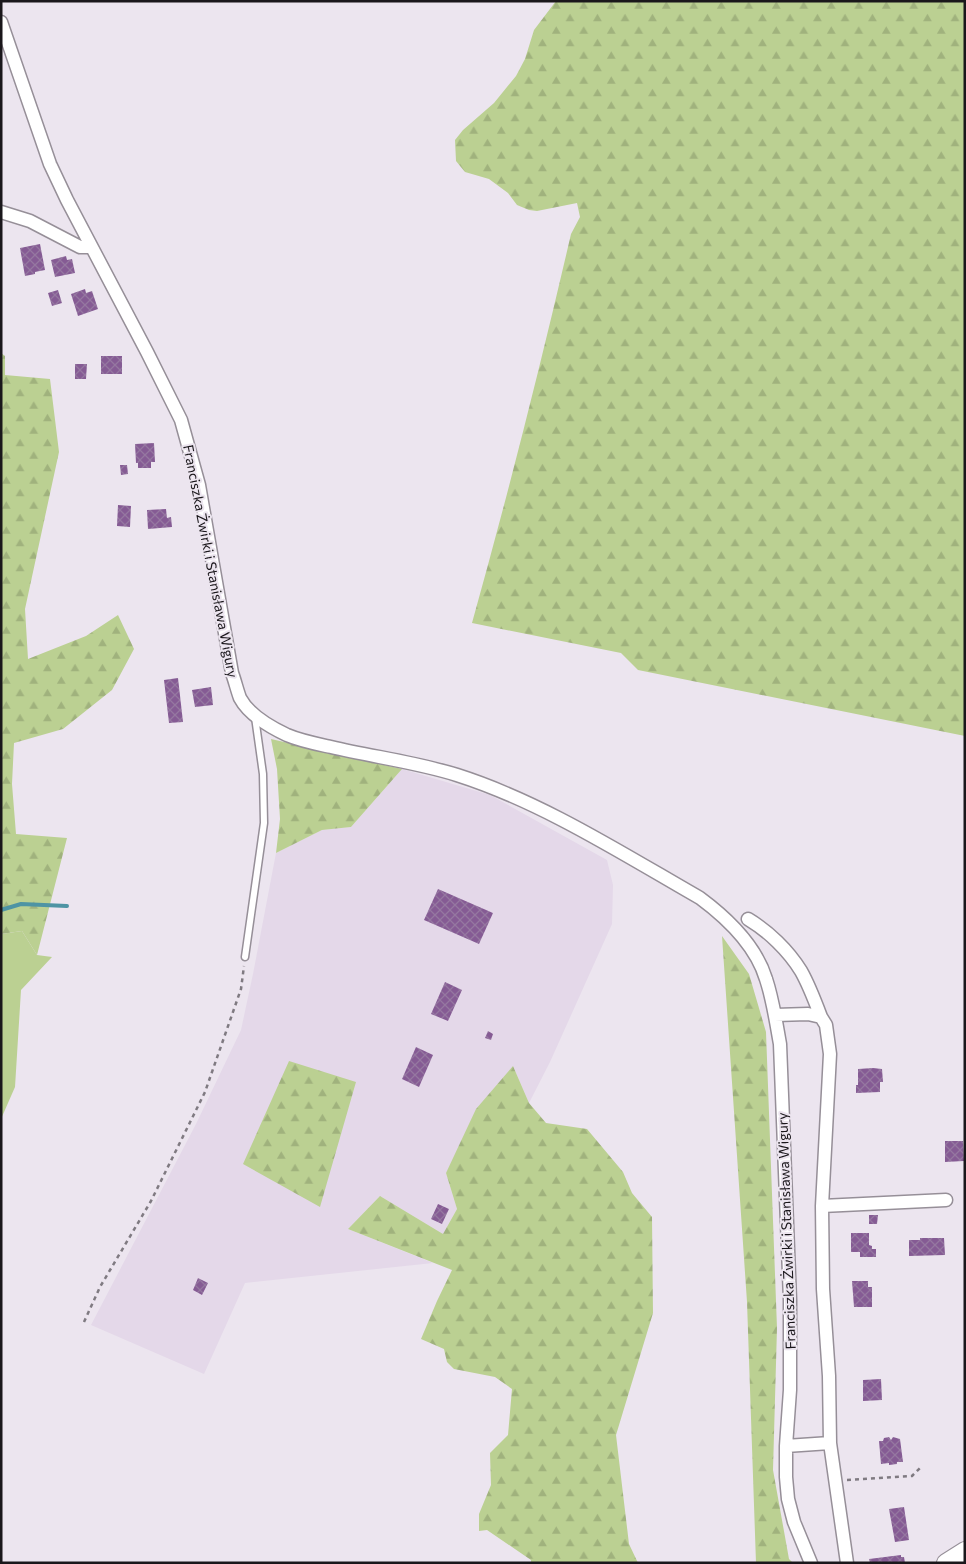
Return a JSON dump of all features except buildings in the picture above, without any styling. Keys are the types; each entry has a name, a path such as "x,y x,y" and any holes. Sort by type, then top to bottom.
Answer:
{"street":[{"name":"Franciszka Żwirki i Stanisława Wigury","path":"1,22 50,164 181,420 199,485 232,672 240,697 247,708 265,722 288,735 312,743 436,769 478,782 525,802 569,824 700,898 737,930 750,946 766,977 780,1044 788,1254 790,1390 786,1446 788,1499 794,1522 811,1563"},
{"path":"1,212 30,221 80,247 91,247"},
{"path":"748,919 760,926 781,946 800,970 826,1025 830,1054 822,1206 823,1289 829,1376 830,1442 847,1563"},
{"path":"775,1015 808,1014 821,1017"},
{"path":"822,1206 946,1200"},
{"path":"786,1446 830,1442"},
{"path":"946,1563 965,1551"}],"lane":[{"path":"245,957 264,823 263,774 254,714"}],"path":[{"path":"84,1322 100,1287 151,1201 204,1092 241,989 245,957"},
{"path":"835,1480 912,1476 921,1467"}],"shaded area":[{"path":"402,769 490,795 607,860 613,885 612,924 550,1062 529,1103 513,1066 446,1173 457,1209 443,1234 380,1196 348,1229 433,1263 245,1283 204,1374 91,1325 196,1124 241,1030 276,853 322,830 351,827"}],"green space":[{"path":"556,1 965,1 965,736 638,670 621,653 472,623 524,429 571,234 580,217 577,203 537,211 517,205 508,193 489,179 465,172 456,161 455,140 463,130 494,103 516,76 525,59 534,30"},
{"path":"1,353 5,356 5,375 50,379 59,452 25,609 28,659 86,636 118,615 134,649 112,690 63,729 14,743 12,784 16,834 67,838 37,955 22,931 1,934"},
{"path":"271,739 402,769 351,827 322,830 276,853 280,819 277,769"},
{"path":"22,931 37,955 52,957 21,990 15,1087 1,1119 1,934"},
{"path":"722,936 749,974 766,1032 777,1328 773,1470 789,1559 793,1563 756,1563 747,1302"},
{"path":"289,1061 356,1082 320,1207 243,1164"},
{"path":"513,1066 529,1103 546,1123 587,1129 623,1172 632,1193 652,1217 653,1313 616,1435 629,1544 638,1563 531,1563 531,1560 487,1530 479,1531 479,1514 491,1485 490,1453 508,1435 512,1389 495,1377 454,1369 447,1362 444,1349 421,1339 452,1270 348,1229 380,1196 443,1234 457,1209 446,1173 476,1109"}],"waterway":[{"path":"1,910 21,904 67,906"}]}
